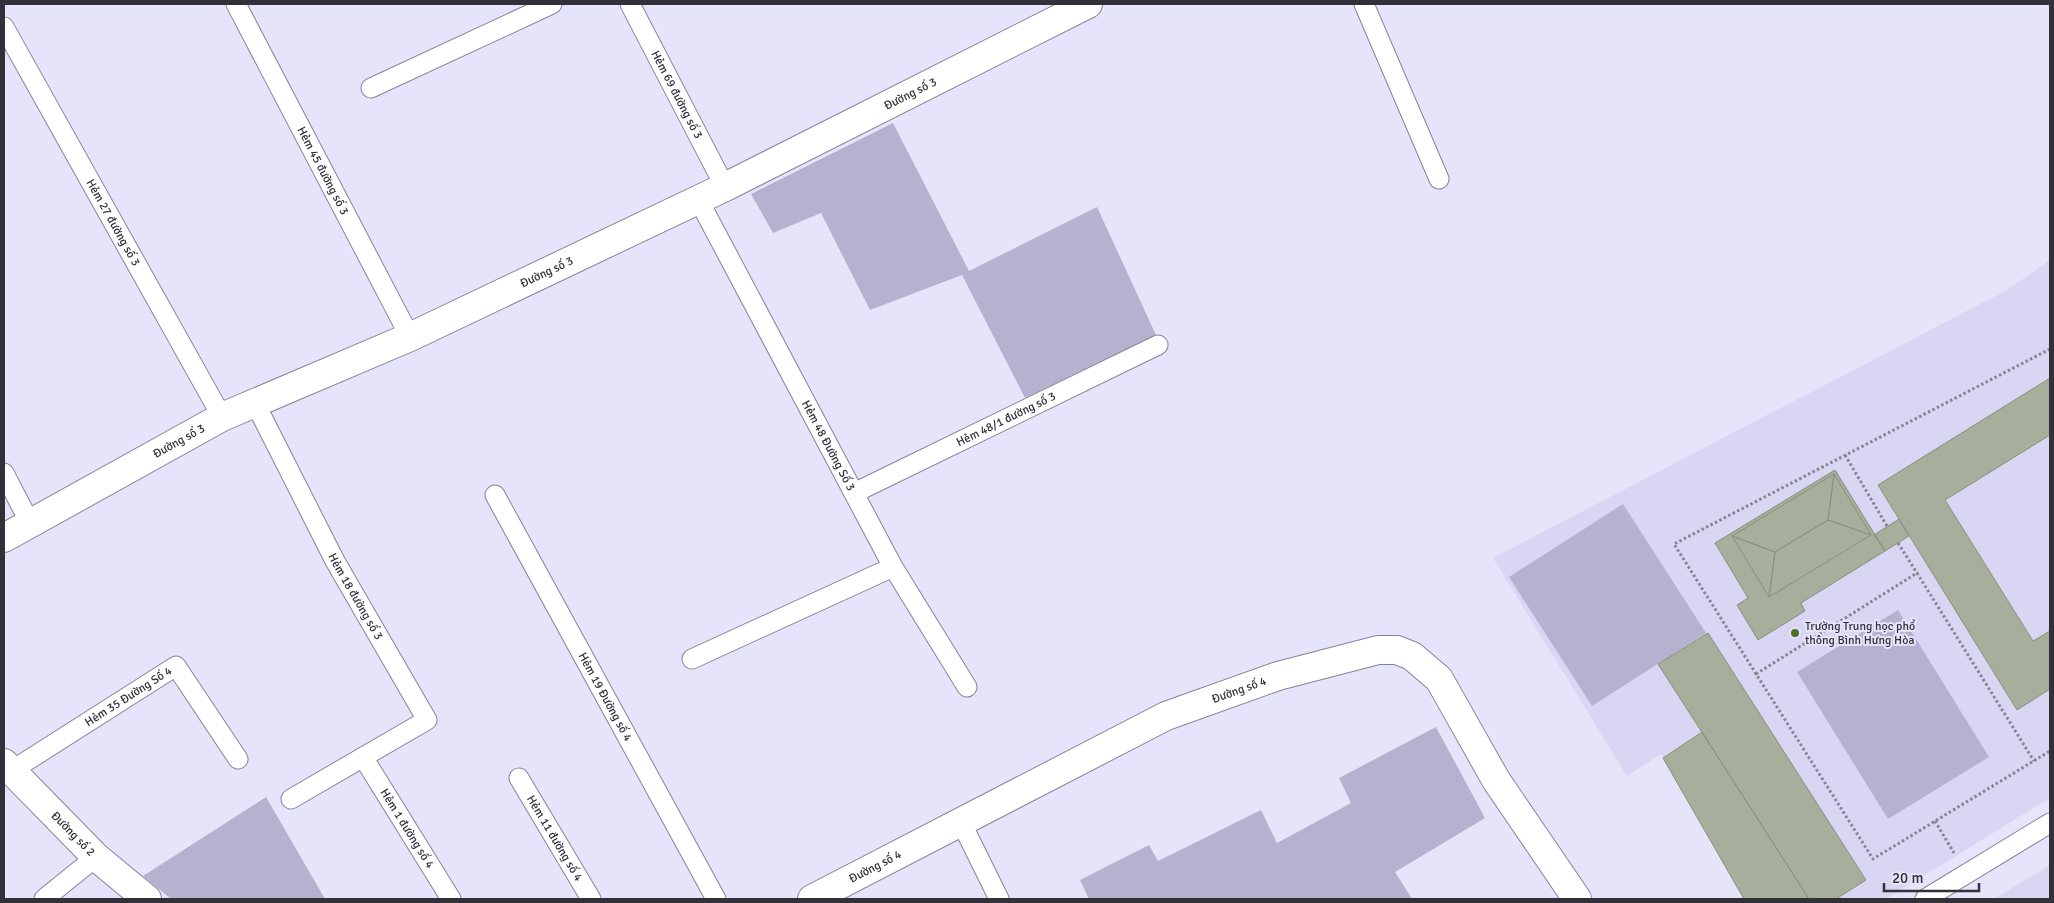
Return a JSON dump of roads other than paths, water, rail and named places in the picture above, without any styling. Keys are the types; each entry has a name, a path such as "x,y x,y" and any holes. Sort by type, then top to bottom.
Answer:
{"street":[{"name":"Đường số 3","path":"4,538 222,417 410,337 724,187 1077,6"},
{"name":"Đường số 4","path":"812,899 1166,716 1278,676 1378,650 1396,650 1412,656 1439,679 1496,780 1577,899"},
{"name":"Đường số 2","path":"7,767 96,857 147,899"}],"lane":[{"name":"Hẻm 45 đường số 3","path":"236,4 410,337"},
{"path":"371,88 552,4"},
{"name":"Hẻm 69 đường số 3","path":"630,4 724,187"},
{"path":"1364,4 1439,180"},
{"name":"Hẻm 27 đường số 3","path":"4,27 222,417"},
{"name":"Hẻm 48 Đường Số 3","path":"698,199 894,567 967,687"},
{"name":"Hẻm 48/1 đường số 3","path":"854,493 1158,345"},
{"name":"Hẻm 18 đường số 3","path":"255,403 335,561 427,720 363,757"},
{"path":"4,473 30,523"},
{"name":"Hẻm 19 Đường số 4","path":"494,495 716,899"},
{"path":"692,659 894,567"},
{"name":"Hẻm 35 Đường Số 4","path":"7,767 176,666 238,760"},
{"path":"291,799 363,757"},
{"name":"Hẻm 1 đường số 4","path":"363,757 451,899"},
{"name":"Hẻm 11 đường số 4","path":"519,778 592,899"},
{"path":"961,822 999,899"},
{"path":"1925,899 2050,823"},
{"path":"44,899 96,857"}],"place":[{"name":"Trường Trung học phổ thông Bình Hưng Hòa","path":"1795,633"}]}
